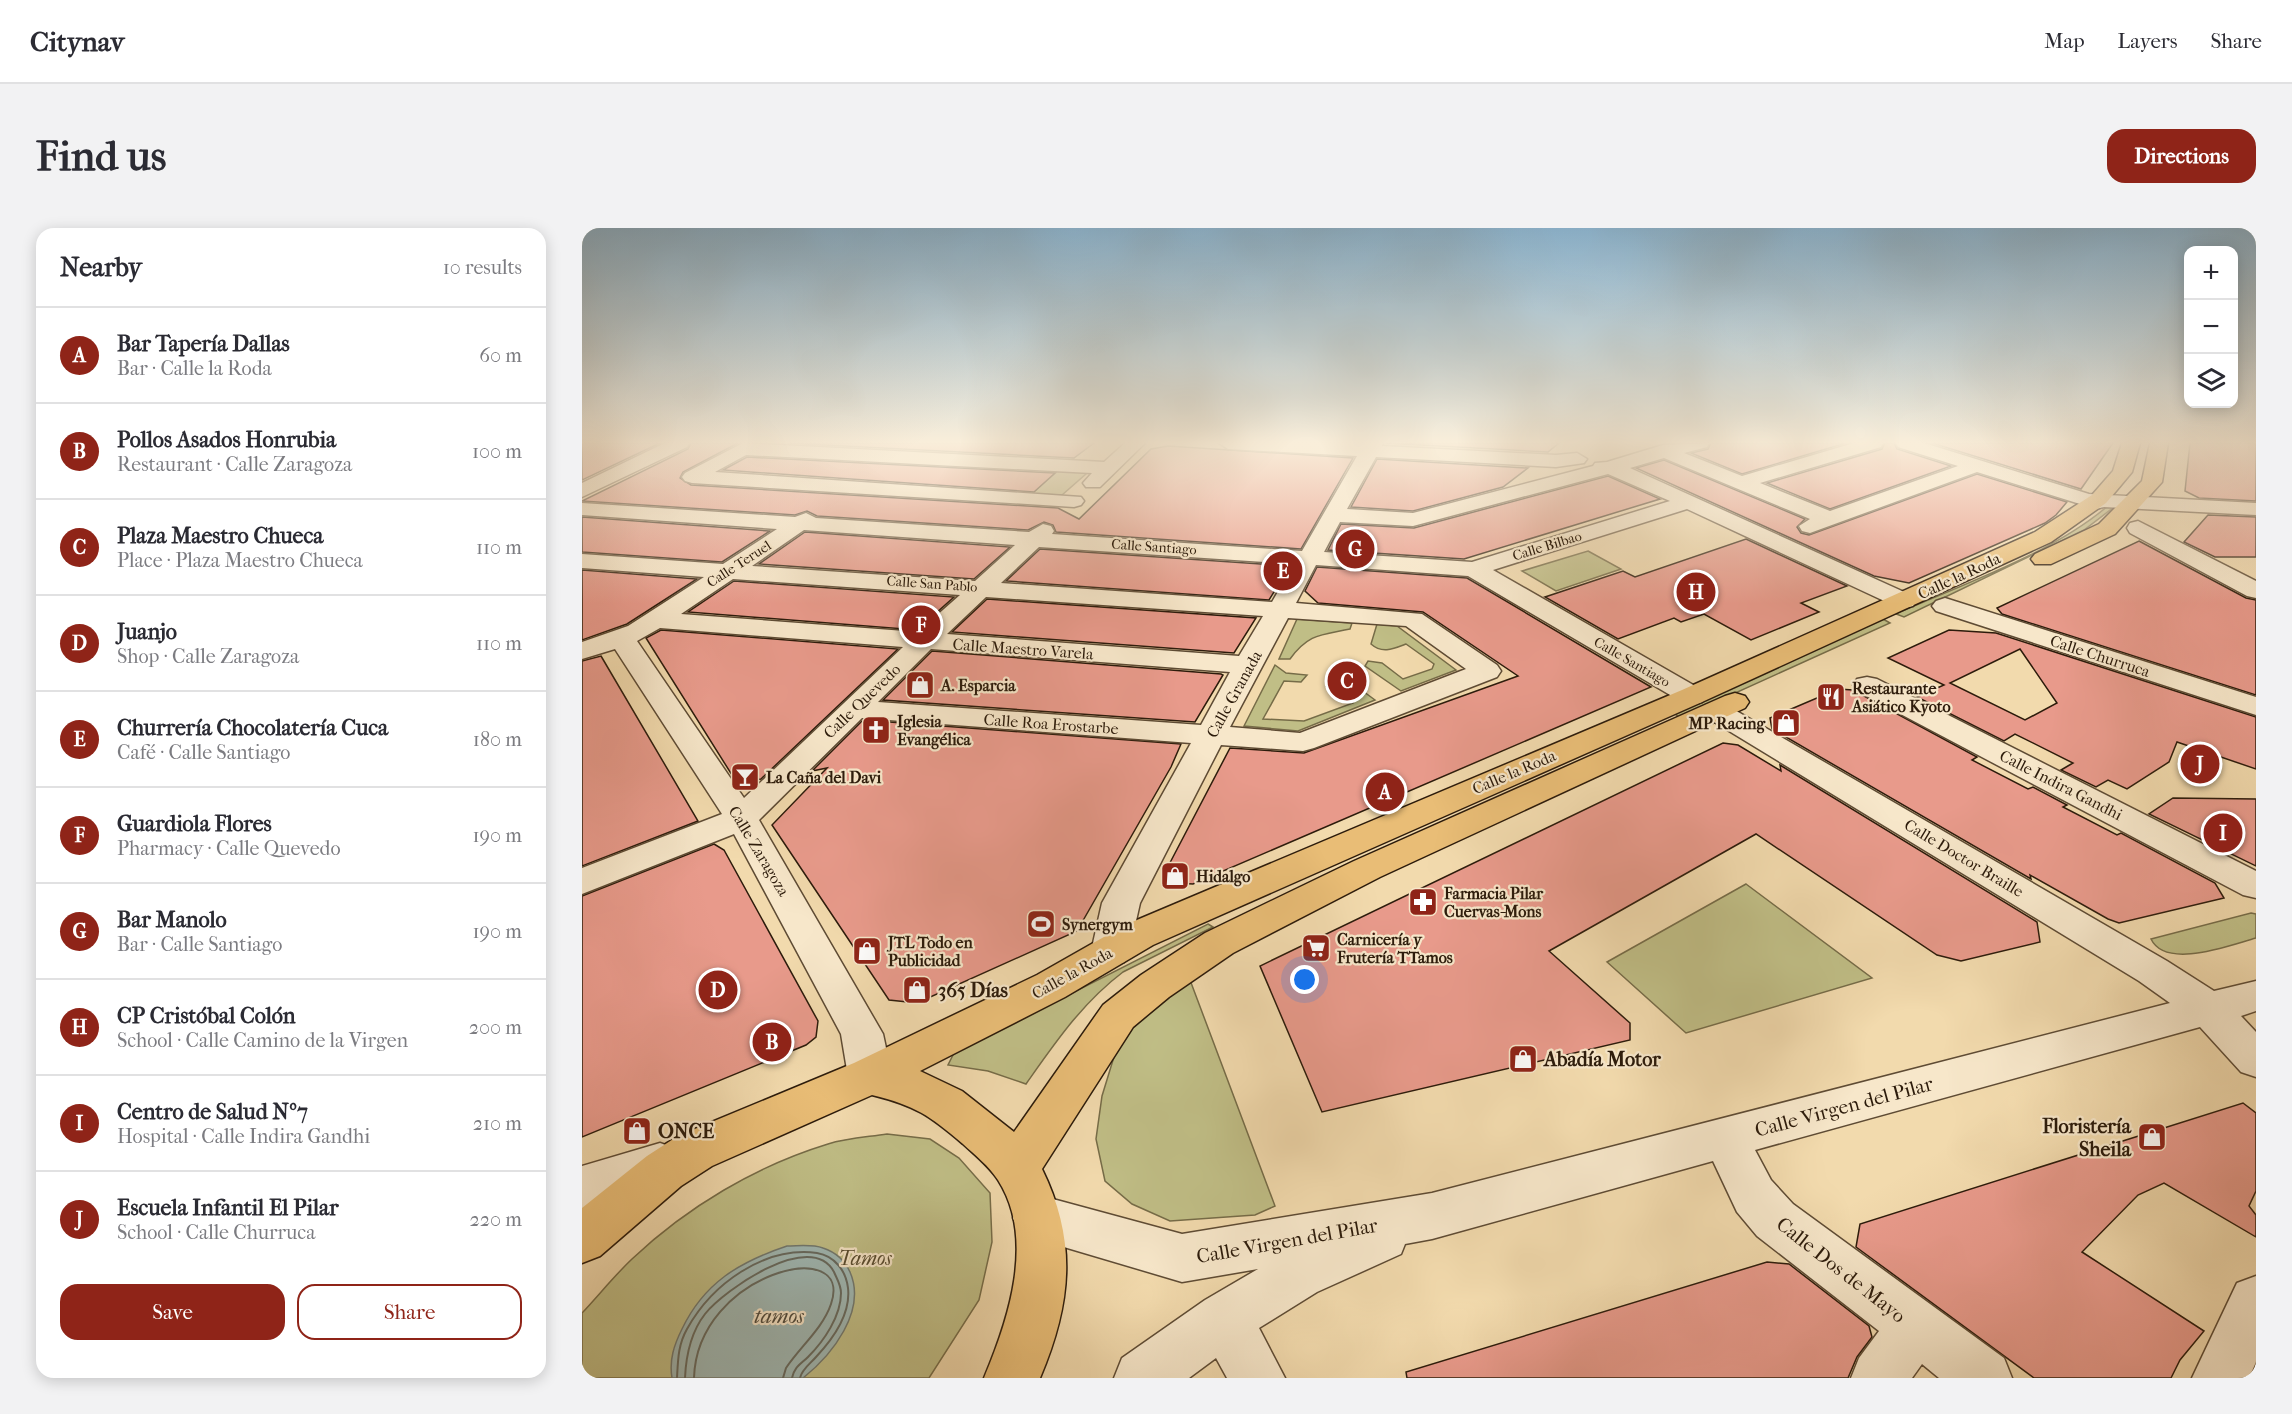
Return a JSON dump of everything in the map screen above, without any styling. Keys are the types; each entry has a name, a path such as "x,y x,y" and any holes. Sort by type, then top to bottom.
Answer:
{"main road":[{"name":"Calle la Roda","path":"582,1239 664,1171 695,1150 870,1076 1051,986 1139,935 1945,606 2094,509 2103,497"},
{"path":"2142,504 2144,497"},
{"name":"Calle la Roda","path":"2094,509 2107,529 2142,504"},
{"name":"Calle la Roda","path":"1016,1168 1118,1016 1155,986 1219,943 1704,704 1904,601 2043,537 2094,509"},
{"path":"870,1076 915,1088 947,1103 995,1144 1016,1168 1038,1218 1043,1258 1039,1304 1024,1354 1012,1378"}],"street":[{"name":"Calle Teruel","path":"582,651 622,639 655,620 840,497"},
{"path":"1006,497 1074,501"},
{"name":"Calle Quevedo","path":"582,882 741,819 923,642 1079,497"},
{"name":"Calle Granada","path":"1110,952 1121,903 1248,665 1344,497"},
{"path":"1334,515 1413,520 1498,497"},
{"path":"1677,497 1774,539 1904,601"},
{"path":"1778,497 1830,519"},
{"path":"1774,539 1891,497"},
{"path":"2061,497 2094,509"},
{"name":"Calle Bilbao","path":"1473,569 1689,502"},
{"path":"2142,504 2256,509"},
{"path":"2142,504 2207,564 2256,591"},
{"name":"Calle Santiago","path":"582,509 1473,569 1704,704"},
{"name":"Calle San Pablo","path":"582,561 981,587 1413,619 1487,670 1303,742 1211,735"},
{"path":"2207,564 2256,564"},
{"name":"Calle Churruca","path":"1945,606 2256,706"},
{"name":"Calle Maestro Varela","path":"655,620 1248,665"},
{"name":"Calle Zaragoza","path":"622,639 741,819 862,1034 870,1076"},
{"name":"Calle Indira Gandhi","path":"1866,685 2256,886"},
{"name":"Calle Doctor Braille","path":"1704,704 2152,971 2209,1009 2256,1060"},
{"name":"Calle Roa Erostarbe","path":"855,709 1211,735"},
{"name":"Calle Virgen del Pilar","path":"1038,1218 1182,1258 1432,1216 2256,996"},
{"name":"Calle Dos de Mayo","path":"1725,1138 1754,1196 1775,1220 1984,1378"},
{"path":"582,1188 627,1176 695,1150"},
{"name":"Calle Virgen del Pilar","path":"1142,1378 1224,1319 1299,1274 1432,1216"},
{"path":"2220,1378 2256,1302"},
{"path":"1224,1319 1257,1378"},
{"path":"1879,1378 1915,1327"}],"green space":[{"path":"2110,504 2118,504 2084,530 1904,617 1896,614 2036,552 2088,521"},
{"path":"1588,551 1621,569 1556,591 1522,571"},
{"path":"1297,619 1352,623 1350,629 1317,636 1303,644 1290,659 1279,659"},
{"path":"1883,619 1890,623 1680,718 1674,713"},
{"path":"1377,624 1397,626 1456,670 1401,691 1365,666 1368,661 1382,663 1403,679 1432,669 1434,664 1406,644 1388,650 1375,647 1371,644"},
{"path":"1275,665 1286,673 1307,675 1301,682 1284,681 1263,719 1304,721 1353,703 1331,684 1326,686 1328,680 1338,673 1375,700 1298,731 1244,726"},
{"path":"1746,884 1872,978 1686,1033 1607,962"},
{"path":"2251,913 2256,914 2256,938 2215,950 2184,954 2170,953 2159,948 2151,939"},
{"path":"1208,924 1213,927 1123,972 1108,984 1070,1024 1026,1084 988,1071 948,1065 954,1053"},
{"path":"1190,980 1275,1206 1255,1215 1170,1221 1132,1204 1105,1181 1096,1139 1102,1096 1117,1047 1145,1011"},
{"name":"Tamos","path":"887,1134 930,1139 959,1158 990,1193 992,1242 979,1300 929,1378 582,1378 582,1313 625,1265 653,1240 724,1190 775,1164 835,1142"}],"water":[{"name":"tamos","path":"787,1246 814,1246 832,1252 839,1257 850,1272 854,1287 854,1302 850,1317 844,1331 825,1357 803,1378 672,1378 672,1359 677,1341 701,1299 712,1287 738,1267"}],"building":[{"path":"591,497 877,497 1058,508 1079,519 1102,497 1331,497 1301,549 1056,532 1053,525 1044,522 1028,530 817,516 807,511 795,515 582,501"},
{"path":"1357,497 1467,497 1413,511 1351,507"},
{"path":"1531,497 1655,497 1660,499 1464,559 1328,550 1341,524 1414,528"},
{"path":"1699,497 1752,497 1805,519 1797,527 1801,533 1809,535 1915,497 2050,497 2067,502 2056,515 2045,523 1909,583 1874,576"},
{"path":"1800,497 1865,497 1830,509"},
{"path":"2196,497 2256,497 2256,501"},
{"path":"2208,515 2256,517 2256,557 2215,557 2184,542"},
{"path":"582,517 770,531 722,562 582,552"},
{"path":"805,532 1010,547 974,579 759,564"},
{"path":"1746,539 1847,586 1801,603 1819,612 1751,640 1704,614 1681,622 1674,618 1618,639 1545,597 1623,571 1635,577"},
{"path":"2139,541 2246,598 2256,600 2256,695 2002,614 1997,608"},
{"path":"1040,549 1290,566 1269,600 1006,581"},
{"path":"1317,567 1467,578 1651,687 1193,884 1176,883 1162,878 1230,748 1304,753 1518,676 1423,612 1318,603 1305,591"},
{"path":"582,570 697,579 627,624 582,640"},
{"path":"734,581 954,597 917,630 688,612"},
{"path":"987,599 1256,618 1234,653 952,632"},
{"path":"661,630 898,649 761,779 737,783 646,638"},
{"path":"1949,630 1996,633 2256,717 2256,769 2177,742 2169,762 2127,789 2108,780 2096,787 2061,770 2073,763 2015,734 2004,741 1917,697 1944,685 1888,658","holes":["2020,649 2057,703 2025,720 1950,683"]},
{"path":"932,651 1223,675 1195,722 883,700"},
{"path":"601,656 698,821 582,866 582,661"},
{"path":"1838,689 1853,690 1977,757 1972,760 2028,789 2033,787 2067,805 2063,807 2117,835 2121,833 2215,883 2224,898 2119,923 2108,919 2030,875 2031,879 1772,729 1770,718"},
{"path":"863,720 1181,744 1171,767 1077,931 917,1003 889,1000 772,825 827,768 812,771"},
{"path":"1723,743 1738,745 1781,771 1780,765 2037,922 2040,942 1961,961 1937,955 1756,834 1549,951 1630,1023 1630,1040 1322,1112 1260,966"},
{"path":"2173,798 2256,799 2256,866 2149,814"},
{"path":"714,844 724,850 818,1021 816,1037 806,1045 582,1137 582,896"},
{"path":"2243,1103 2256,1113 2256,1191 2249,1206 2256,1215 2256,1237 2164,1183 2138,1195 2082,1252 2204,1331 2180,1360 2171,1378 2034,1378 1856,1247 1860,1224"},
{"path":"1767,1262 1789,1264 1869,1326 1872,1337 1857,1357 1848,1378 1407,1378 1406,1372"}],"place":[{"name":"Bar Manolo","path":"1355,549"},
{"name":"Churrería Chocolatería Cuca","path":"1283,571"},
{"name":"CP Cristóbal Colón","path":"1696,592"},
{"name":"Guardiola Flores","path":"921,625"},
{"name":"Plaza Maestro Chueca","path":"1347,681"},
{"name":"A. Esparcia","path":"920,685"},
{"name":"Restaurante Asiático Kyoto","path":"1831,697"},
{"name":"MP Racing","path":"1786,723"},
{"name":"Iglesia Evangélica","path":"876,730"},
{"name":"Escuela Infantil El Pilar","path":"2200,764"},
{"name":"La Caña del Davi","path":"745,777"},
{"name":"Bar Tapería Dallas","path":"1385,792"},
{"name":"Centro de Salud Nº7","path":"2223,833"},
{"name":"Hidalgo","path":"1175,876"},
{"name":"Farmacia Pilar Cuervas-Mons","path":"1423,902"},
{"name":"Synergym","path":"1041,924"},
{"name":"Carnicería y Frutería TTamos","path":"1316,948"},
{"name":"JTL Todo en Publicidad","path":"867,951"},
{"name":"Juanjo","path":"718,990"},
{"name":"365 Días","path":"917,990"},
{"name":"Pollos Asados Honrubia","path":"772,1042"},
{"name":"Abadía Motor","path":"1523,1059"},
{"name":"ONCE","path":"637,1131"},
{"name":"Floristería Sheila","path":"2152,1137"}]}
